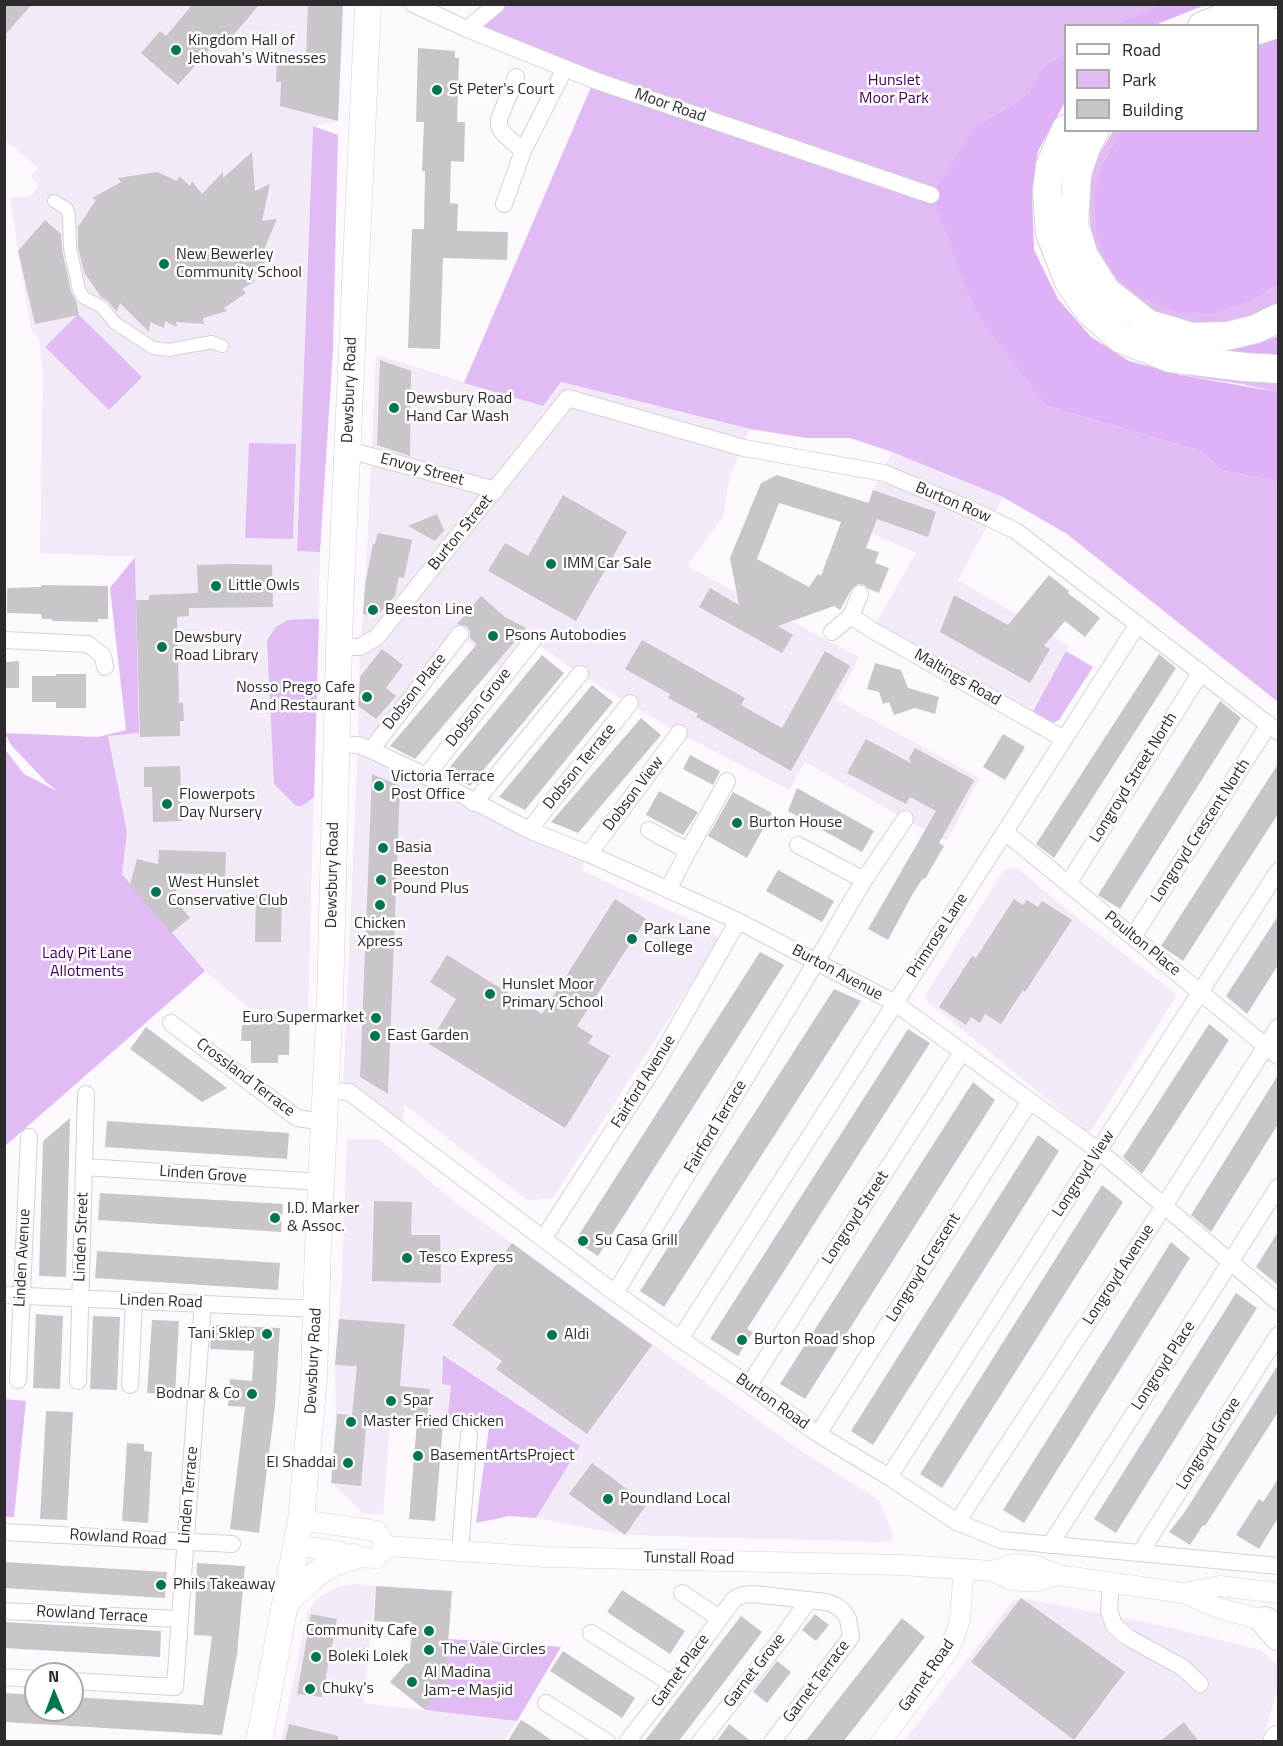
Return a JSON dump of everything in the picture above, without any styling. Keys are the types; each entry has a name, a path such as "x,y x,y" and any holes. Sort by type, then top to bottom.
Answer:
{"highway":[{"path":"1212,24 1251,16 1278,23"},
{"path":"1064,131 1050,166 1047,191 1050,233 1069,282 1089,310 1121,339 1170,358 1278,369"},
{"path":"1094,132 1077,173 1074,223 1084,256 1106,291 1148,324 1192,337 1227,336 1256,329 1278,318"}],"main road":[{"name":"Dewsbury Road","path":"259,1742 301,1520 314,1378 340,647 368,4"},
{"path":"287,1601 323,1569 352,1557"}],"street":[{"name":"Moor Road","path":"413,4 467,29 565,68 779,144 932,195"},
{"path":"467,29 497,4"},
{"path":"504,204 523,151 565,68"},
{"path":"516,77 499,119 499,126 502,132 523,151"},
{"path":"54,201 67,209 70,248 79,290 83,297 102,307 115,323 153,348 169,350 212,342 222,346"},
{"name":"Burton Street","path":"340,647 360,647 377,637 568,398"},
{"name":"Burton Row","path":"568,398 744,448 884,473 972,510 1016,531 1274,728"},
{"name":"Envoy Street","path":"348,450 496,489"},
{"path":"832,633 851,616 860,594"},
{"name":"Maltings Road","path":"851,616 1064,739"},
{"name":"Primrose Lane","path":"680,1339 1138,624"},
{"name":"Dobson Place","path":"371,750 460,634"},
{"path":"4,640 88,644 104,656 105,667"},
{"name":"Dobson Grove","path":"426,776 532,641"},
{"name":"Longroyd Street North","path":"1068,884 1201,672"},
{"path":"474,803 580,674"},
{"name":"Dobson Terrace","path":"529,830 630,703"},
{"name":"Longroyd Crescent North","path":"1133,938 1274,728"},
{"name":"Dobson View","path":"589,854 679,733"},
{"name":"Burton Avenue","path":"337,744 358,745 371,750 529,830 589,854 738,921 895,1003 1099,1151 1278,1302"},
{"path":"668,890 727,781"},
{"name":"Fairford Terrace","path":"615,1293 864,880 904,819"},
{"path":"649,830 688,851"},
{"name":"Poulton Place","path":"1005,832 1272,1052"},
{"path":"798,845 864,880"},
{"name":"Longroyd View","path":"889,1477 1278,871"},
{"name":"Fairford Avenue","path":"543,1239 655,1066 738,921"},
{"name":"Crossland Terrace","path":"171,1023 297,1118 324,1122"},
{"name":"Longroyd Avenue","path":"957,1522 1164,1206 1272,1052 1278,1027"},
{"name":"Longroyd Street","path":"749,1385 962,1052"},
{"name":"Burton Road","path":"326,1090 349,1092 615,1293 680,1339 818,1434 957,1522 1001,1540 1278,1566"},
{"name":"Linden Street","path":"78,1381 86,1094"},
{"name":"Longroyd Crescent","path":"818,1434 1030,1101"},
{"name":"Linden Avenue","path":"18,1380 13,1296 29,1137"},
{"name":"Linden Grove","path":"84,1167 321,1182"},
{"name":"Longroyd Place","path":"1050,1545 1278,1187"},
{"name":"Linden Road","path":"13,1296 317,1309"},
{"path":"130,1385 135,1301"},
{"name":"Linden Terrace","path":"84,1682 175,1687 202,1304"},
{"name":"Longroyd Grove","path":"1140,1553 1278,1335"},
{"path":"460,1552 469,1434"},
{"path":"301,1520 377,1531 386,1546"},
{"name":"Rowland Road","path":"4,1532 232,1544"},
{"name":"Tunstall Road","path":"296,1545 336,1551 352,1557 376,1558 386,1546 546,1557 890,1564 992,1570 1014,1564 1036,1566 1058,1575 1184,1593 1215,1607 1274,1627"},
{"name":"Garnet Road","path":"880,1742 948,1651 960,1618 964,1569"},
{"path":"1111,1583 1109,1611 1114,1625 1127,1637 1182,1667 1200,1684"},
{"name":"Tunstall Road","path":"1184,1593 1220,1586 1278,1593"},
{"name":"Tunstall Road","path":"682,1593 719,1618"},
{"name":"Garnet Place","path":"627,1742 734,1599 753,1594 809,1600"},
{"name":"Garnet Terrace","path":"771,1742 851,1637 848,1619 843,1611 835,1605 809,1600"},
{"name":"Garnet Grove","path":"700,1742 809,1600"},
{"name":"Rowland Terrace","path":"4,1611 179,1619"},
{"path":"591,1633 672,1684"},
{"path":"4,1677 24,1678"},
{"path":"546,1703 607,1742"}],"shaded area":[{"path":"1165,4 1205,5 1158,24 1116,24"},
{"path":"4,5 343,5 338,121 313,126 297,551 320,552 308,1013 249,1008 205,971 122,874 127,832 107,736 139,733 135,557 40,553 43,372 39,338 31,331 10,198 31,196 39,185 30,177 38,168 5,140"},
{"path":"1278,37 1278,284 1254,300 1212,313 1175,312 1140,297 1113,273 1097,240 1094,197 1103,163 1119,132 1259,132 1259,44"},
{"path":"1064,54 1064,104 1038,151 1032,193 1034,250 1058,299 1091,337 1129,361 1180,375 1278,392 1278,481 1223,471 1200,451 1047,406 973,305 932,195 977,125 1012,105 1029,92 1041,68"},
{"path":"1278,336 1278,359 1229,360 1230,349 1257,344"},
{"path":"376,355 543,406 561,382 750,429 730,476 723,517 687,566 859,657 837,700 979,778 947,841 805,762 789,790 679,733 580,674 533,641 506,674 460,634 371,750 589,854 581,870 710,929 718,943 553,1198 528,1201 404,1104 403,1131 343,1091 360,647 365,594"},
{"path":"892,452 1003,497 958,580 1069,646 1031,715 872,630 916,553 855,526"},
{"path":"1016,867 1076,917 1175,993 1175,998 1091,1131 1086,1131 927,1001 926,994 1003,871"},
{"path":"347,1139 379,1139 460,1206 801,1451 879,1500 893,1535 891,1541 625,1535 536,1518 579,1446 444,1355 442,1384 451,1386 447,1422 390,1420 383,1515 362,1513 331,1481 336,1415 335,1365 342,1279"},
{"path":"355,1584 376,1586 363,1703 517,1721 504,1741 281,1742 307,1613 315,1601 325,1593 340,1586"},
{"path":"1021,1598 1155,1624 1261,1650 1278,1665 1278,1689 1262,1741 903,1742 1012,1602"}],"green space":[{"name":"Hunslet Moor Park","path":"497,5 1165,5 1117,24 1064,24 1064,54 1041,68 1029,92 1012,105 977,125 1047,406 1200,451 1223,471 1278,481 1278,702 1067,534 1003,497 892,452 850,438 806,438 750,429 561,382 543,406 464,383 594,80 466,30"},
{"path":"313,126 338,135 333,349 320,552 297,551"},
{"path":"1112,132 1119,132 1103,163 1254,300 1278,284 1278,304 1258,317 1215,327 1175,321 1139,304 1108,275 1092,241 1088,197 1095,161"},
{"path":"78,314 142,377 109,410 45,347"},
{"path":"1180,375 1278,381 1278,392 1242,384"},
{"path":"249,443 296,444 293,539 245,538"},
{"name":"Lady Pit Lane Allotments","path":"135,557 139,733 108,736 127,832 122,874 205,971 5,1146 4,748 24,774 57,791 11,745 5,733 98,737 126,730 110,588"},
{"path":"319,619 314,797 302,806 296,806 274,784 267,640 276,627 288,620"},
{"path":"1066,651 1093,667 1059,720 1051,724 1031,715"},
{"path":"443,1355 580,1446 536,1518 510,1516 476,1523 489,1427 447,1422 451,1386 442,1384"},
{"path":"5,1399 26,1401 14,1517 5,1517"},
{"path":"448,1639 561,1647 517,1721 425,1710 445,1682 440,1677"}],"building":[{"path":"4,4 32,4 4,36"},
{"path":"193,4 260,4 230,39 223,34 178,85 141,53 160,31 166,36"},
{"path":"308,4 343,4 338,121 280,106 281,82 276,82 277,58 306,59"},
{"path":"418,48 455,51 455,58 459,58 457,122 465,122 464,162 451,161 450,203 458,204 457,231 508,232 507,260 443,258 440,349 408,348 412,229 424,229 425,171 422,171 424,122 416,122"},
{"path":"252,152 255,191 270,184 262,221 277,219 263,252 273,253 252,278 255,281 242,289 246,293 224,308 227,311 203,318 204,324 176,322 177,327 165,321 164,328 150,322 149,332 120,303 117,312 108,301 101,297 84,272 78,247 78,227 96,200 92,198 121,182 118,178 157,172 177,181 179,176 190,186 192,181 202,194 223,172 223,178"},
{"path":"45,220 61,234 71,292 79,315 35,324 18,251"},
{"name":"Dewsbury Road Hand Car Wash","path":"380,360 411,371 410,456 377,445"},
{"path":"777,475 869,503 873,490 936,512 928,537 877,519 866,548 879,552 875,563 889,568 879,593 858,584 851,590 840,610 834,606 778,626 793,635 782,653 699,607 710,588 739,605 730,558 761,483","holes":["779,503 841,522 821,576 818,574 809,587 757,559"]},
{"name":"IMM Car Sale","path":"563,495 627,532 576,621 488,571 505,543 528,556"},
{"path":"437,514 444,530 435,541 408,526"},
{"path":"378,533 412,540 404,578 399,577 395,596 377,616 363,614 365,585 373,544 375,544"},
{"path":"197,565 272,565 273,607 189,608 189,616 177,617 179,703 183,703 184,721 180,721 180,736 140,737 136,600 149,600 149,595 198,593"},
{"path":"1049,575 1100,618 1085,637 1065,621 1044,646 1050,649 1030,683 940,632 954,595 1008,625"},
{"path":"41,585 108,586 108,619 98,619 98,622 52,621 52,619 42,619 41,614 7,613 7,588 41,587"},
{"path":"481,596 505,617 526,628 415,759 390,746 477,644 470,638 467,626 457,624"},
{"path":"642,640 745,698 741,705 782,728 825,651 850,666 791,771 696,717 698,714 668,698 670,694 625,669"},
{"path":"382,649 403,665 386,688 396,696 376,719 358,706 360,677"},
{"path":"1159,654 1176,668 1054,858 1036,844"},
{"path":"542,655 564,673 470,786 445,773"},
{"path":"19,661 19,688 4,688 4,662"},
{"path":"875,663 901,670 908,688 939,697 935,714 915,708 894,715 889,702 883,704 879,692 867,689"},
{"path":"56,674 86,674 86,708 56,708 56,702 32,702 32,676 56,676"},
{"path":"592,685 613,702 525,810 499,797"},
{"path":"1220,701 1241,718 1120,909 1098,895"},
{"path":"641,718 661,735 578,833 551,822"},
{"path":"1003,734 1025,747 1005,780 983,767"},
{"path":"866,739 911,763 909,758 915,748 974,780 939,843 944,846 925,879 923,878 912,895 888,940 868,929 936,811 910,797 906,804 847,773"},
{"path":"690,755 720,771 713,785 683,769"},
{"path":"1278,764 1278,814 1183,961 1161,946"},
{"name":"Flowerpots Day Nursery","path":"180,766 182,821 153,822 152,787 144,787 144,767"},
{"path":"372,774 400,786 388,1094 360,1077"},
{"path":"797,788 874,831 862,852 788,811"},
{"path":"659,791 698,812 683,835 646,815"},
{"name":"Burton House","path":"733,792 772,813 747,858 708,836"},
{"name":"West Hunslet Conservative Club","path":"159,850 226,852 225,880 201,874 167,873 179,888 171,895 190,918 171,933 130,885 137,859 158,864"},
{"path":"778,870 834,901 822,922 766,891"},
{"path":"256,895 282,895 281,942 255,942"},
{"path":"615,899 646,919 577,1026 593,1036 588,1043 610,1056 565,1128 429,1044 456,999 430,982 447,955 542,1014"},
{"path":"1014,899 1023,905 1027,900 1038,907 1042,901 1072,920 1001,1024 985,1014 980,1023 971,1017 966,1025 939,1007 972,956 976,958"},
{"path":"1278,916 1278,965 1247,1014 1226,996"},
{"path":"760,952 784,965 598,1256 575,1241"},
{"path":"834,989 861,1001 664,1307 640,1291"},
{"path":"252,1014 290,1014 289,1055 278,1055 278,1063 251,1063 251,1041 241,1041 242,1025 252,1025"},
{"path":"1209,1024 1229,1040 1142,1174 1123,1157"},
{"path":"146,1027 227,1088 202,1102 130,1049"},
{"path":"908,1029 930,1043 747,1329 753,1332 738,1356 710,1339"},
{"path":"1278,1075 1278,1124 1211,1232 1191,1215"},
{"path":"973,1082 995,1100 805,1399 780,1384"},
{"path":"70,1118 66,1277 39,1276 43,1141"},
{"path":"107,1121 289,1133 287,1159 105,1147"},
{"path":"1038,1135 1059,1151 873,1445 851,1431"},
{"path":"1102,1185 1123,1202 942,1488 920,1474"},
{"path":"100,1193 283,1204 281,1232 98,1220"},
{"name":"Tesco Express","path":"374,1201 412,1202 411,1235 440,1235 441,1283 372,1281"},
{"path":"1278,1232 1278,1285 1256,1267"},
{"path":"1171,1242 1190,1258 1024,1523 1003,1510"},
{"name":"Aldi","path":"512,1243 652,1345 587,1434 496,1369 502,1361 452,1325"},
{"path":"97,1251 280,1263 278,1290 95,1278"},
{"path":"1236,1293 1257,1308 1116,1533 1094,1519"},
{"path":"36,1314 63,1316 60,1389 33,1388"},
{"path":"93,1316 120,1317 117,1390 90,1389"},
{"path":"339,1319 405,1324 400,1386 430,1389 427,1421 367,1415 361,1486 331,1483 337,1414 352,1415 357,1366 335,1365"},
{"path":"152,1320 179,1321 175,1395 147,1393"},
{"path":"212,1325 280,1328 275,1406 259,1533 230,1529 245,1407 228,1406 230,1379 252,1381 254,1351 210,1349"},
{"path":"1278,1365 1278,1412 1205,1526 1203,1525 1190,1545 1169,1532 1184,1513"},
{"path":"46,1411 73,1412 67,1520 40,1519"},
{"path":"417,1421 443,1424 435,1521 409,1519"},
{"path":"127,1443 144,1444 144,1451 152,1452 148,1523 122,1521"},
{"name":"Poundland Local","path":"592,1463 647,1504 625,1535 569,1494"},
{"path":"1278,1479 1278,1518 1259,1549 1236,1535 1259,1499 1263,1502"},
{"path":"4,1562 167,1572 165,1598 4,1588"},
{"path":"197,1563 245,1566 237,1655 222,1735 4,1722 4,1693 24,1694 24,1722 84,1722 84,1698 203,1705 212,1636 194,1635"},
{"name":"The Vale Circles","path":"376,1586 452,1591 445,1682 425,1710 390,1682 409,1660 413,1624 374,1621"},
{"path":"622,1590 685,1631 670,1654 607,1612"},
{"path":"1021,1598 1125,1672 1074,1740 971,1662"},
{"path":"311,1614 337,1619 322,1697 297,1694"},
{"path":"815,1614 829,1625 816,1641 802,1630"},
{"path":"741,1616 762,1632 678,1742 644,1742"},
{"path":"902,1618 925,1637 843,1742 805,1742"},
{"path":"4,1622 161,1631 160,1657 4,1648"},
{"path":"563,1651 635,1698 622,1718 550,1671"},
{"path":"777,1661 791,1672 767,1703 753,1692"},
{"path":"521,1720 534,1728 554,1742 507,1742"},
{"path":"1184,1722 1199,1742 1159,1742"},
{"path":"289,1724 338,1736 338,1742 285,1742"},
{"path":"729,1724 752,1742 716,1742"}],"place":[{"name":"Kingdom Hall of Jehovah's Witnesses","path":"176,50"},
{"name":"St Peter's Court","path":"437,90"},
{"name":"New Bewerley Community School","path":"164,264"},
{"name":"Dewsbury Road Hand Car Wash","path":"394,408"},
{"name":"IMM Car Sale","path":"551,564"},
{"name":"Little Owls","path":"216,586"},
{"name":"Beeston Line","path":"373,610"},
{"name":"Psons Autobodies","path":"493,636"},
{"name":"Dewsbury Road Library","path":"162,647"},
{"name":"Nosso Prego Cafe And Restaurant","path":"367,697"},
{"name":"Victoria Terrace Post Office","path":"379,786"},
{"name":"Flowerpots Day Nursery","path":"167,804"},
{"name":"Burton House","path":"737,823"},
{"name":"Basia","path":"383,848"},
{"name":"Beeston Pound Plus","path":"381,880"},
{"name":"West Hunslet Conservative Club","path":"156,892"},
{"name":"Chicken Xpress","path":"380,905"},
{"name":"Park Lane College","path":"632,939"},
{"name":"Hunslet Moor Primary School","path":"490,994"},
{"name":"Euro Supermarket","path":"376,1018"},
{"name":"East Garden","path":"375,1036"},
{"name":"I.D. Marker & Assoc.","path":"275,1218"},
{"name":"Su Casa Grill","path":"583,1241"},
{"name":"Tesco Express","path":"407,1258"},
{"name":"Tani Sklep","path":"267,1334"},
{"name":"Aldi","path":"552,1335"},
{"name":"Burton Road shop","path":"742,1340"},
{"name":"Bodnar & Co","path":"252,1394"},
{"name":"Spar","path":"391,1401"},
{"name":"Master Fried Chicken","path":"351,1422"},
{"name":"BasementArtsProject","path":"418,1456"},
{"name":"El Shaddai","path":"348,1463"},
{"name":"Poundland Local","path":"608,1499"},
{"name":"Phils Takeaway","path":"161,1585"},
{"name":"Community Cafe","path":"429,1631"},
{"name":"The Vale Circles","path":"429,1650"},
{"name":"Boleki Lolek","path":"316,1657"},
{"name":"Al Madina Jam-e Masjid","path":"412,1682"},
{"name":"Chuky's","path":"310,1689"}]}
